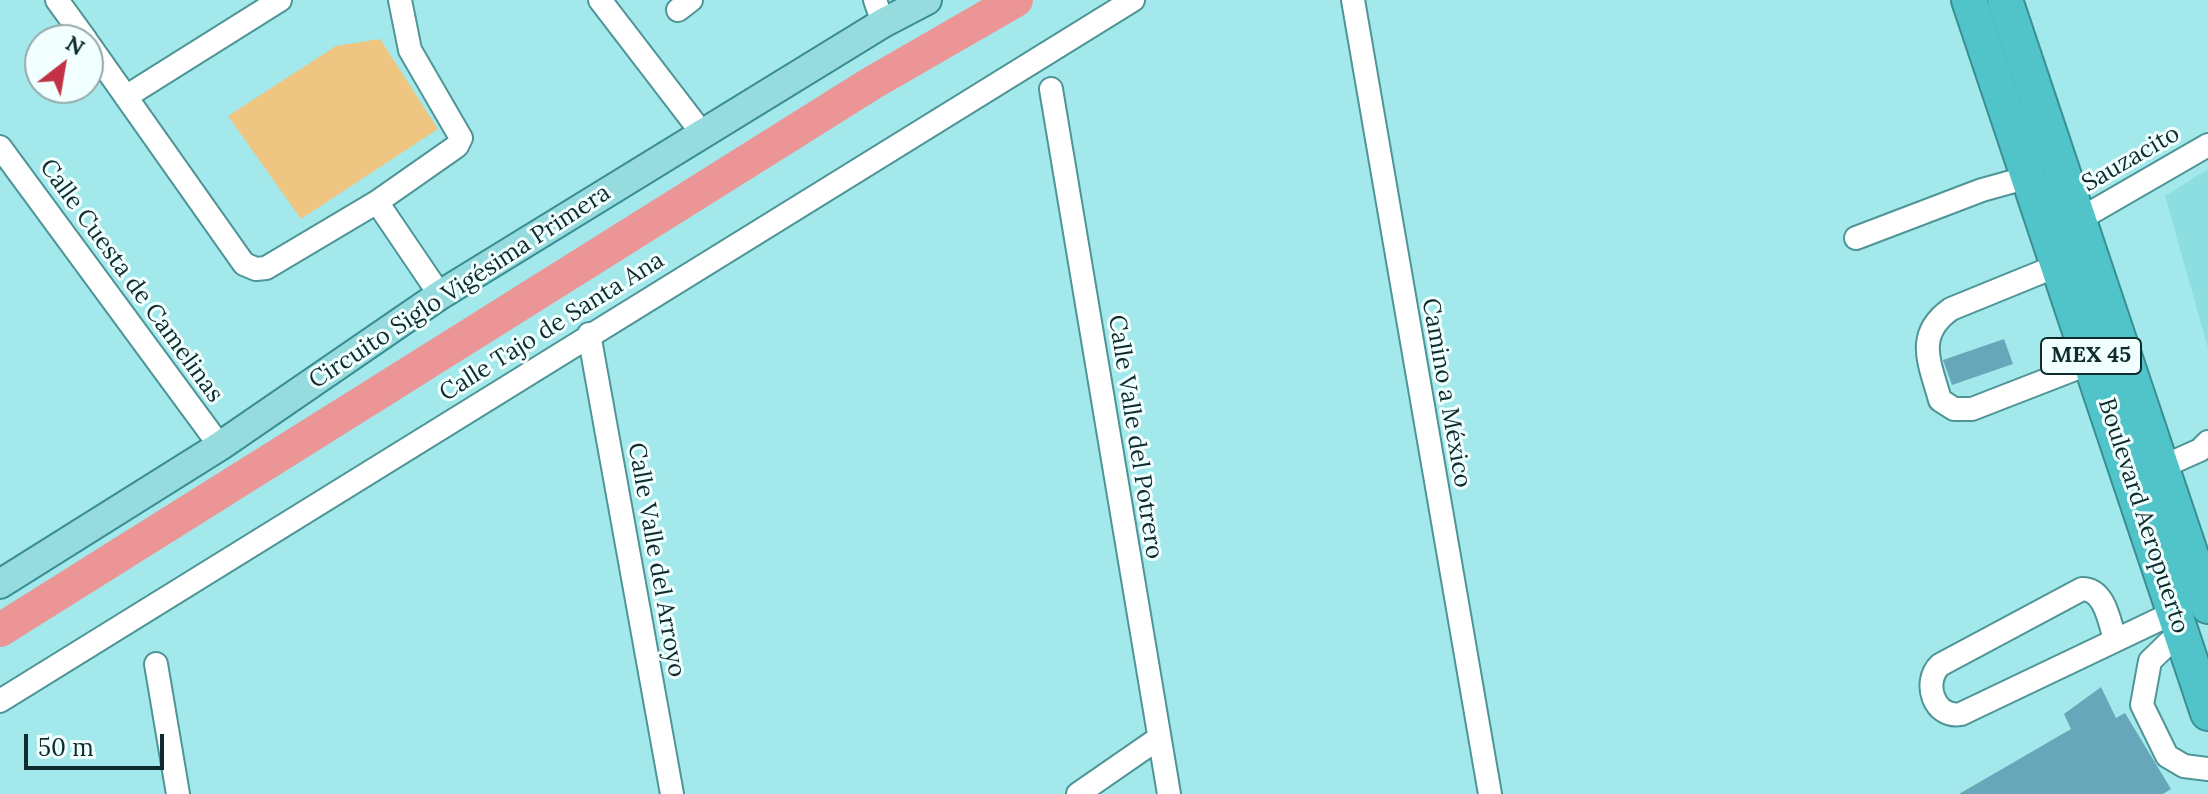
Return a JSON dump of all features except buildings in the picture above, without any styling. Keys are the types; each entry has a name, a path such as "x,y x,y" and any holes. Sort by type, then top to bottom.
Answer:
{"highway":[{"name":"Boulevard Aeropuerto","path":"1969,0 2093,362 2208,713"},
{"name":"Boulevard Aeropuerto","path":"2005,0 2208,606"}],"main road":[{"name":"Circuito Siglo Vigésima Primera","path":"0,584 220,446 440,295 702,133 879,12 927,0"}],"street":[{"path":"57,0 75,24"},
{"path":"127,96 280,0"},
{"path":"104,64 244,264 256,269 266,268 377,202 457,146 461,138 410,50 400,0"},
{"path":"600,0 702,133"},
{"name":"Calle Tajo de Santa Ana","path":"0,701 1133,0"},
{"name":"Camino a México","path":"1353,0 1490,794"},
{"name":"Calle Valle del Potrero","path":"1051,89 1169,794"},
{"name":"Sauzacito","path":"2080,219 2208,145"},
{"name":"Calle Cuesta de Camelinas","path":"0,147 220,446"},
{"path":"1856,238 1982,190 2029,177"},
{"path":"377,202 440,295"},
{"path":"2059,265 1951,309 1937,319 1928,333 1927,350 1940,400 1954,409 1972,409 2093,362"},
{"name":"Calle Valle del Arroyo","path":"589,334 672,794"},
{"path":"2162,467 2205,447"},
{"path":"2115,639 2098,595 2090,589 2082,589 1940,665 1931,675 1929,684 1941,710 1949,715 1961,714 2115,639 2178,622"},
{"path":"2178,622 2150,661 2142,705 2167,756 2184,766 2208,769"},
{"path":"156,664 178,794"},
{"path":"1078,794 1159,738"}],"shaded area":[{"path":"380,39 438,129 301,219 228,116 336,46"},
{"path":"2208,169 2208,348 2165,196"}],"waterway":[{"path":"0,630 872,83 1016,0"}]}
